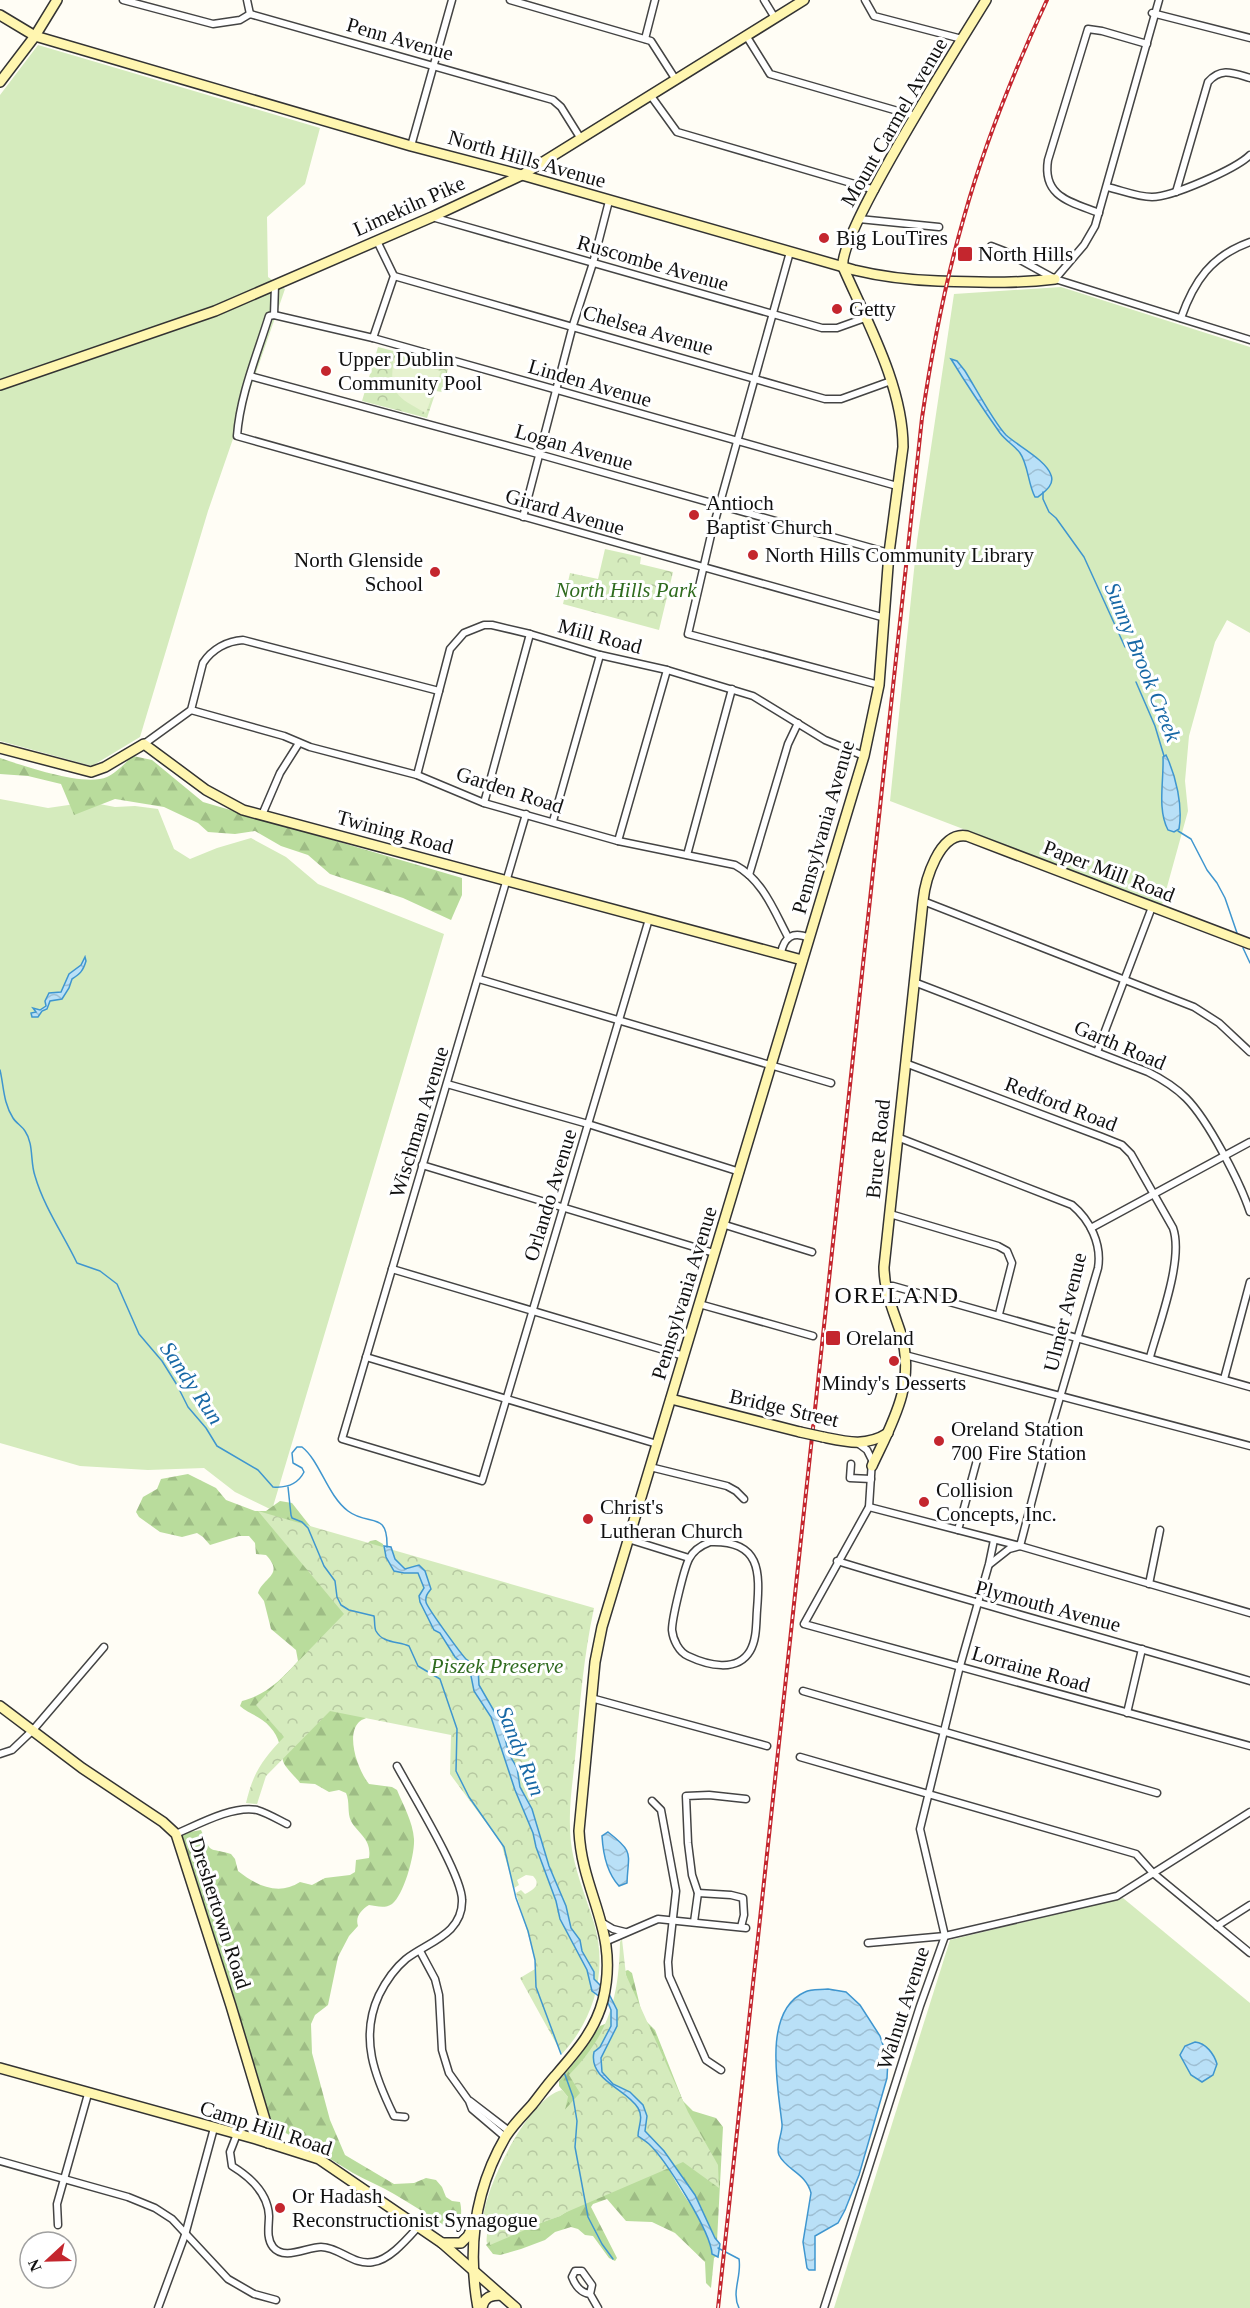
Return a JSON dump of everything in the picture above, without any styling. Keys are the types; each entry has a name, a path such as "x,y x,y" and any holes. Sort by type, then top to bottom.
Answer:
{"street":[{"path":"0,82 35,36 57,0"},
{"path":"123,0 213,24 240,20 250,14 247,0"},
{"path":"411,146 452,0"},
{"path":"510,0 651,41 676,80"},
{"path":"645,39 655,0"},
{"path":"764,0 775,18"},
{"name":"Limekiln Pike","path":"0,385 182,324 432,217 522,175 804,0"},
{"path":"865,0 874,16 962,39"},
{"name":"Mount Carmel Avenue","path":"843,267 843,253 859,219 915,116 986,0"},
{"path":"1055,279 1084,245 1099,213 1159,0"},
{"path":"1154,13 1250,39"},
{"name":"Penn Avenue","path":"250,14 553,100 561,107 581,139"},
{"name":"North Hills Avenue","path":"0,15 35,36 411,146 522,175 870,274 898,279 980,284 1055,279"},
{"path":"1099,213 1053,190 1047,176 1048,160 1088,29 1147,44"},
{"path":"747,37 770,74 915,116"},
{"path":"1176,192 1208,82 1218,72 1224,71 1250,78"},
{"path":"651,96 677,132 875,190"},
{"path":"1107,187 1150,197 1164,196 1234,166 1250,155"},
{"path":"523,517 573,325 593,263 609,201"},
{"name":"Ruscombe Avenue","path":"432,217 828,329 865,318"},
{"path":"859,219 939,227"},
{"path":"373,338 394,276 377,241"},
{"path":"1181,318 1192,288 1210,266 1223,256 1250,242"},
{"path":"991,246 1055,279 1250,340"},
{"path":"790,252 703,568 688,634 879,685"},
{"name":"Pennsylvania Avenue","path":"480,2308 473,2269 474,2224 487,2177 507,2134 574,2055 592,2030 603,2001 608,1965 607,1941 583,1861 580,1840 591,1698 598,1644 864,756 879,685 903,432 900,408 891,381 843,267"},
{"path":"865,318 865,305 858,284 870,274"},
{"name":"Chelsea Avenue","path":"394,276 833,400 891,381"},
{"path":"250,376 269,316 274,315 275,285"},
{"name":"Linden Avenue","path":"274,315 373,338 897,486"},
{"name":"Girard Avenue","path":"250,376 237,436 886,618"},
{"name":"Logan Avenue","path":"250,376 890,553"},
{"name":"Mill Road","path":"417,775 450,649 464,633 476,627 492,625 600,655 667,670 753,696 825,740 864,756"},
{"path":"484,803 530,634"},
{"path":"0,748 91,772 105,768 144,744 191,710 203,663 207,656 218,648 237,640 439,691"},
{"path":"553,821 600,655"},
{"path":"618,840 667,670"},
{"path":"687,855 732,689"},
{"name":"Garden Road","path":"191,710 284,736 299,743 417,775 484,803 618,840 735,865 749,874 761,887 788,937"},
{"path":"749,874 788,744 798,723"},
{"path":"262,815 280,773 299,743"},
{"name":"Twining Road","path":"144,744 227,803 262,815 802,960"},
{"name":"Wischman Avenue","path":"482,1481 342,1439 526,814"},
{"name":"Paper Mill Road","path":"955,837 967,836 1250,944"},
{"name":"Bruce Road","path":"872,1466 898,1414 903,1395 905,1355 902,1335 886,1286 884,1267 923,901 930,868 942,849 955,837"},
{"path":"923,901 1180,1001 1207,1015 1231,1032 1250,1052"},
{"path":"1097,1052 1152,907"},
{"name":"Orlando Avenue","path":"482,1481 505,1397 649,919"},
{"path":"781,953 784,941 788,937 798,935 809,938"},
{"path":"479,979 831,1083"},
{"name":"Garth Road","path":"914,982 1148,1072 1179,1092 1199,1114 1224,1157 1250,1212"},
{"name":"Redford Road","path":"905,1063 1116,1142 1127,1149 1135,1159 1173,1228 1177,1247 1174,1267 1150,1358"},
{"path":"447,1084 588,1124 740,1172"},
{"name":"Ulmer Avenue","path":"897,1137 1065,1201 1078,1210 1091,1228 1098,1247 1099,1262 1020,1546"},
{"path":"1091,1228 1250,1142"},
{"path":"422,1166 714,1252"},
{"path":"890,1214 998,1246 1007,1251 1012,1263 999,1314"},
{"path":"722,1224 812,1252"},
{"path":"392,1269 684,1356"},
{"path":"1224,1379 1250,1282"},
{"path":"886,1286 999,1314 1250,1386"},
{"path":"699,1304 813,1336"},
{"path":"905,1355 1250,1446"},
{"path":"366,1357 657,1444"},
{"name":"Bridge Street","path":"671,1399 800,1432 859,1444 874,1441 888,1433"},
{"path":"837,1561 869,1507 872,1466 869,1452 859,1444"},
{"path":"958,1530 977,1460"},
{"path":"851,1464 850,1478 871,1479"},
{"path":"650,1467 727,1486 744,1499"},
{"path":"869,1507 1020,1546 1250,1613"},
{"path":"1149,1584 1160,1530"},
{"path":"628,1539 689,1558"},
{"name":"Walnut Avenue","path":"824,2308 920,2006 945,1936 920,1829 943,1731 994,1540"},
{"path":"716,1542 739,1547 748,1552 754,1561 759,1578 755,1638 750,1651 737,1662 718,1666 686,1655 677,1645 673,1635 673,1622 689,1558 700,1547 716,1542"},
{"path":"989,1564 1009,1549 1020,1546"},
{"name":"Plymouth Avenue","path":"837,1561 978,1604 1250,1681"},
{"name":"Lorraine Road","path":"837,1561 804,1623 1250,1746"},
{"path":"0,1754 12,1750 33,1730 104,1647"},
{"path":"1127,1713 1142,1649"},
{"path":"803,1691 1157,1793"},
{"path":"591,1698 767,1746"},
{"name":"Dreshertown Road","path":"0,1706 82,1768 163,1822 176,1834 231,2006 268,2138"},
{"path":"800,1757 1136,1854 1153,1873 1250,1953"},
{"path":"397,1766 455,1874 463,1898 462,1909 451,1929 443,1938 407,1959 394,1971 374,2006 369,2030 370,2053 378,2083 394,2116 405,2117"},
{"path":"694,1922 698,1893 692,1875 688,1843 686,1796 746,1799"},
{"path":"652,1801 661,1810 675,1880 676,1891 668,1962 672,1987 706,2060 721,2070"},
{"path":"176,1834 208,1820 244,1809 261,1812 287,1824"},
{"path":"868,1943 945,1936 1117,1896 1250,1812"},
{"path":"607,1941 658,1919 744,1928 743,1898 698,1893"},
{"path":"1217,1926 1250,1905"},
{"path":"603,1923 613,1929 626,1932"},
{"path":"420,1951 435,1979 439,1995 442,2050 449,2073 469,2101 507,2134"},
{"name":"Camp Hill Road","path":"0,2068 214,2128 268,2138 281,2147 327,2163 442,2242 516,2308"},
{"path":"58,2225 57,2204 66,2180 88,2094"},
{"path":"158,2308 185,2235 214,2128"},
{"path":"237,2134 230,2152 232,2166 251,2178 262,2196 269,2214 271,2245 281,2253 322,2247 372,2263 400,2246 419,2226"},
{"path":"0,2161 144,2203 164,2213 228,2279 254,2294 276,2300"},
{"path":"442,2242 461,2242 468,2236 474,2224"},
{"path":"590,2294 598,2308"},
{"path":"480,2308 485,2299 492,2295 501,2295"}],"green space":[{"path":"38,45 320,128 305,184 267,217 268,277 285,289 208,511 140,737 92,766 0,741 0,95"},
{"path":"1061,287 1250,347 1250,633 1227,620 1215,642 1189,736 1185,781 1188,811 1162,905 890,801 917,541 954,294"},
{"path":"378,347 449,365 442,392 436,391 427,418 362,401"},
{"path":"394,358 441,371 426,413 408,403 397,393 392,380"},
{"name":"North Hills Park","path":"605,549 641,557 640,564 673,572 659,630 563,604 570,573 598,579"},
{"path":"133,756 152,760 203,802 462,878 462,895 451,920 403,898 330,874 308,855 281,846 255,831 235,834 208,832 198,823 164,807 115,799 74,815 61,784 28,776 0,774 0,758 54,774 97,779 107,777"},
{"path":"0,799 48,808 89,802 115,807 135,806 158,809 174,849 190,859 251,838 286,857 318,884 444,934 272,1510 235,1492 204,1468 148,1470 80,1466 0,1443"},
{"path":"188,1474 216,1488 226,1500 255,1511 266,1511 280,1501 292,1503 314,1531 366,1545 376,1540 383,1544 371,1716 360,1721 355,1728 353,1745 361,1771 369,1784 392,1787 397,1790 412,1826 413,1854 401,1892 392,1904 380,1907 369,1905 359,1914 358,1926 349,1936 338,1957 328,2005 315,2015 311,2024 312,2053 330,2120 345,2155 394,2184 414,2183 426,2178 436,2180 446,2197 460,2202 461,2216 455,2226 445,2226 389,2191 274,2127 260,2092 179,1836 201,1830 211,1849 231,1854 238,1871 260,1885 276,1889 300,1882 312,1885 325,1878 350,1875 355,1872 356,1860 369,1858 369,1851 366,1841 351,1821 346,1793 339,1790 329,1792 315,1784 300,1783 284,1764 279,1743 273,1731 267,1724 240,1706 242,1701 259,1695 273,1686 298,1661 296,1650 271,1629 264,1601 258,1593 273,1572 271,1562 266,1555 256,1554 255,1543 249,1536 239,1536 210,1545 197,1533 182,1537 160,1532 139,1517 136,1512 143,1497 157,1489 161,1479"},
{"name":"Piszek Preserve","path":"258,1511 594,1608 581,1695 570,1826 572,1851 598,1941 599,1976 596,1993 583,2025 562,2054 520,1978 535,1969 535,1958 516,1893 521,1890 525,1894 533,1889 537,1885 536,1879 526,1875 517,1880 519,1885 514,1888 501,1843 450,1774 451,1735 330,1711 266,1776 257,1804 246,1803 259,1767 284,1737 256,1705 344,1614"},
{"path":"1123,1898 1250,2003 1250,2308 834,2308 950,1940"},
{"path":"622,1939 626,1975 688,2112 718,2165 719,2188 683,2162 490,2245 491,2217 497,2186 506,2157 519,2132 535,2114 550,2126 580,2093 569,2075 594,2045 609,2014 617,1981"},
{"path":"625,1971 632,1973 641,2010 646,2021 655,2030 683,2101 693,2111 716,2118 723,2127 717,2241 693,2192 672,2164"},
{"path":"612,2021 661,2151 709,2237 712,2254 716,2256 711,2288 706,2283 705,2262 675,2233 652,2222 626,2221 607,2199 591,2207 617,2258 615,2261 609,2258 593,2236 585,2235 571,2227 555,2232 545,2240 500,2255 493,2254 486,2245 490,2241 560,2216 571,2209 565,2110 568,2097 559,2086 559,2081 600,2026"},
{"path":"562,2090 568,2097 571,2209 560,2216 487,2243 487,2232 483,2221 485,2206 510,2146 536,2109 549,2096"}],"water":[{"path":"951,359 957,361 965,371 990,414 1006,435 1048,469 1052,482 1038,497 1035,497 1020,453 1000,433"},
{"path":"1166,755 1176,782 1179,801 1179,829 1174,832 1168,830 1163,813 1163,757"},
{"path":"85,957 86,961 82,970 72,979 62,999 50,1001 47,1009 42,1011 38,1017 32,1017 31,1013 36,1012 33,1008 40,1010 46,1006 45,1001 49,993 61,992 69,974 81,965"},
{"path":"384,1546 391,1547 395,1559 405,1569 419,1565 425,1571 431,1589 426,1598 428,1606 464,1657 478,1668 479,1685 501,1723 509,1754 517,1768 520,1787 532,1809 549,1866 566,1906 571,1928 580,1940 582,1951 594,1972 594,1979 609,1994 617,2010 617,2026 601,2058 602,2072 613,2084 630,2092 643,2105 647,2116 645,2131 664,2151 695,2195 720,2244 718,2257 712,2254 704,2230 676,2180 657,2152 638,2136 641,2119 638,2108 597,2070 594,2052 600,2047 611,2026 611,2010 608,2003 592,1991 587,1970 560,1919 533,1833 515,1790 491,1717 474,1691 470,1671 455,1657 440,1633 434,1630 420,1602 419,1596 424,1588 418,1573 394,1571 386,1557"},
{"path":"608,1832 626,1849 628,1854 627,1883 619,1886 611,1875 605,1856 602,1836"},
{"path":"828,1989 846,1992 860,2005 880,2036 888,2060 887,2078 859,2175 845,2210 838,2223 815,2236 815,2270 809,2270 803,2242 811,2193 805,2181 782,2160 778,2151 782,2124 776,2051 783,2015 792,2002 807,1991"},
{"path":"1195,2042 1203,2044 1209,2050 1217,2064 1213,2075 1202,2082 1191,2075 1180,2055 1185,2046"}],"waterway":[{"name":"Sunny Brook Creek","path":"1043,492 1043,499 1049,512 1056,518 1084,557 1125,647"},
{"name":"Sunny Brook Creek","path":"1136,682 1155,726 1164,756"},
{"name":"Sunny Brook Creek","path":"1178,831 1191,839 1207,870 1217,883 1225,898 1237,933"},
{"name":"Sunny Brook Creek","path":"1243,948 1250,963"},
{"name":"Sandy Run","path":"0,1070 10,1112 28,1136 39,1187 77,1263 100,1271 117,1284 139,1334 162,1361 188,1407 206,1428 217,1446 258,1470 273,1487 287,1486 295,1482 304,1472 302,1468 293,1463 292,1453 297,1447 302,1447 314,1461 334,1496 348,1511 381,1524 386,1535 387,1547"},
{"path":"288,1487 292,1518 302,1522 308,1528 324,1566 335,1581 337,1597 341,1605 349,1610 374,1616 375,1629 379,1635 387,1640 409,1646 418,1666 440,1679 457,1729 456,1771 469,1797 504,1847 516,1898 528,1931 535,1960 536,1987 561,2054"},
{"path":"564,2072 573,2097 577,2121 575,2147 588,2217 613,2259"},
{"name":"Sandy Run","path":"718,2248 739,2259 736,2290 739,2308"}],"railway":[{"path":"718,2308 922,418 945,292 972,189 1001,107 1047,0"}],"place":[{"name":"Big LouTires","path":"824,238"},
{"name":"North Hills","path":"965,254"},
{"name":"Getty","path":"837,309"},
{"name":"Upper Dublin Community Pool","path":"326,371"},
{"name":"Antioch Baptist Church","path":"694,515"},
{"name":"North Hills Community Library","path":"753,555"},
{"name":"North Glenside School","path":"435,572"},
{"name":"Oreland","path":"833,1338"},
{"name":"Mindy's Desserts","path":"894,1361"},
{"name":"Oreland Station 700 Fire Station","path":"939,1441"},
{"name":"Collision Concepts, Inc.","path":"924,1502"},
{"name":"Christ's Lutheran Church","path":"588,1519"},
{"name":"Or Hadash Reconstructionist Synagogue","path":"280,2208"}],"district":[{"name":"ORELAND","path":"897,1295"}]}
